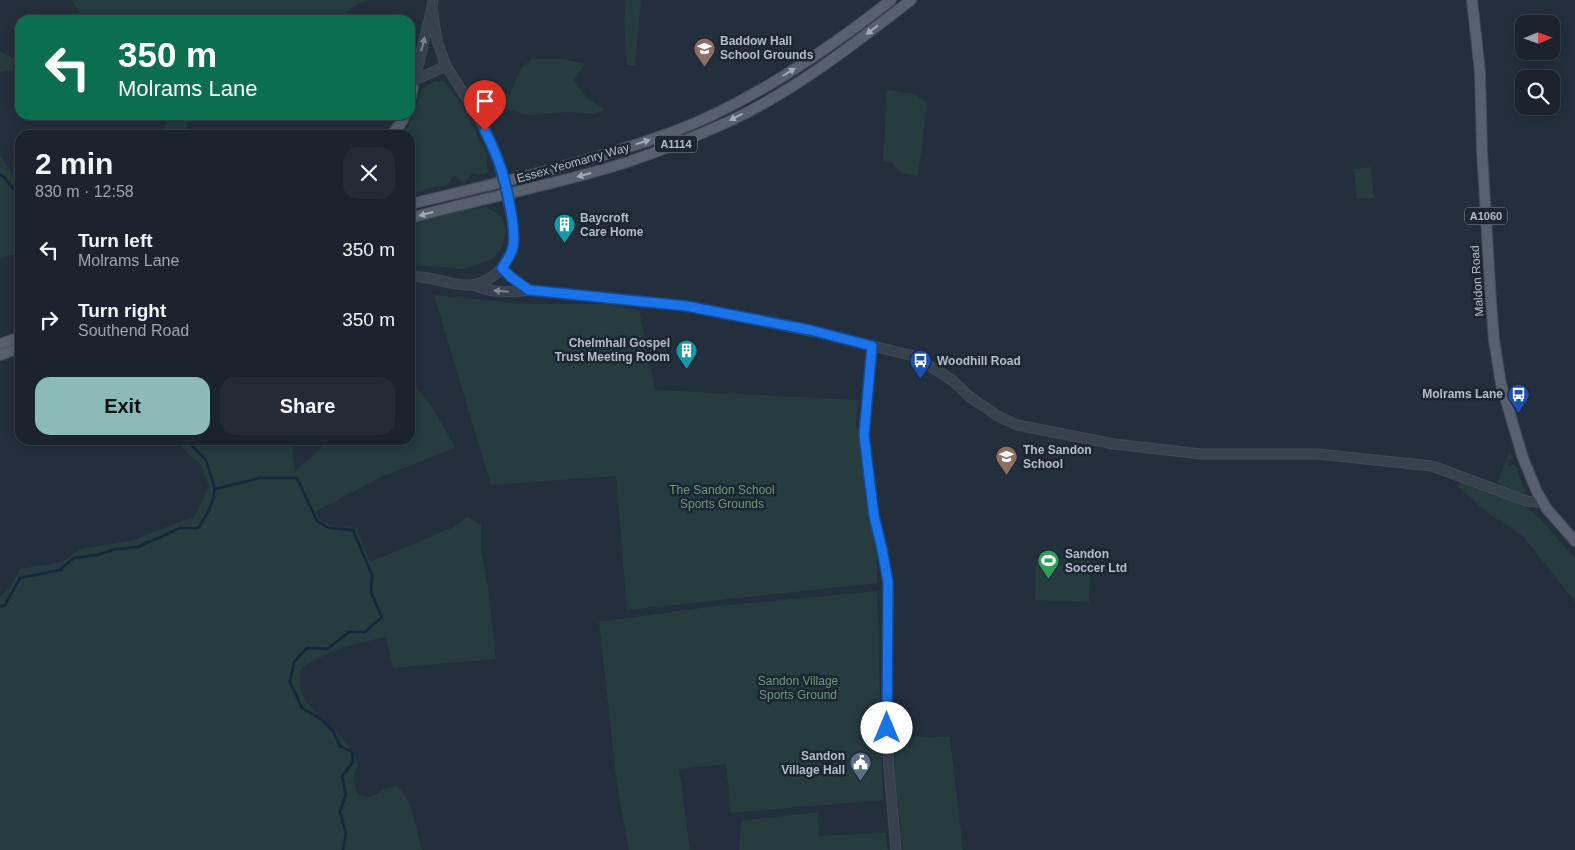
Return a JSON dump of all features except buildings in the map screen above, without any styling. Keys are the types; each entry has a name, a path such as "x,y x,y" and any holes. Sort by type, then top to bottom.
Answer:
{"main road":[{"name":"Essex Yeomanry Way","path":"415,203 539,173 672,132 741,100 792,70 859,25 890,0"},
{"name":"Essex Yeomanry Way","path":"415,217 610,168 676,144 733,119 805,79 911,0"},
{"name":"Maldon Road","path":"1472,0 1480,72 1482,151 1494,340 1502,384 1526,467 1542,500 1557,522 1575,541"},
{"path":"0,344 15,339"},
{"path":"0,355 15,350"}],"street":[{"path":"432,4 437,41 446,66 479,117 497,157 512,218 514,236 510,257 493,276 474,285"},
{"path":"415,80 432,4"},
{"path":"415,83 446,66"},
{"path":"502,268 529,290"},
{"path":"415,276 474,285 491,290 516,292 529,290 686,306 810,330 914,356 952,380 970,397 998,416 1017,425 1114,444 1201,454 1318,454 1432,466 1527,501 1538,502 1542,500"},
{"path":"872,346 864,435 874,516 888,582 888,736 896,850"}],"green space":[{"path":"72,0 368,0 356,5 345,15 80,15"},
{"path":"626,0 641,0 635,65 627,65 624,21"},
{"path":"0,52 15,59 12,70 0,72"},
{"path":"532,59 564,59 585,64 574,80 588,99 605,109 595,114 568,112 529,115 499,107 501,95 510,94 521,68"},
{"path":"435,81 445,82 463,106 486,153 488,172 482,175 472,173 464,184 455,175 447,186 415,192 415,130 405,130 411,120 415,120 415,108 422,89"},
{"path":"887,90 914,94 927,103 918,176 902,173 891,162 883,160"},
{"path":"167,120 190,120 185,130 164,130"},
{"path":"0,156 15,177 15,255 0,257"},
{"path":"1371,167 1374,198 1357,199 1354,169"},
{"path":"486,207 502,217 506,228 503,246 494,258 463,269 415,264 415,224 456,212"},
{"name":"The Sandon School Sports Grounds","path":"434,295 525,304 606,304 639,310 655,390 858,400 856,423 876,547 877,583 627,610 616,476 491,485"},
{"path":"417,388 436,413 455,448 381,477 315,512 322,522 332,526 356,528 370,562 454,527 467,517 481,525 481,549 489,593 496,659 393,668 386,637 352,645 309,663 300,670 300,683 305,700 320,718 339,735 354,754 358,766 354,780 358,795 370,797 390,787 397,786 407,800 422,850 0,850 0,597 10,588 20,569 63,562 80,549 134,540 194,518 209,486 201,465 179,445 292,445 295,472 324,445 415,445 415,389"},
{"path":"1510,452 1513,458 1507,460 1508,466 1515,464 1525,490 1522,495 1500,486 1498,481"},
{"path":"1461,482 1524,505 1539,517 1575,559 1575,602 1523,536 1489,514 1458,487"},
{"path":"1036,560 1090,561 1089,602 1035,600"},
{"name":"Sandon Village Sports Ground","path":"877,591 883,800 731,813 726,764 679,769 690,850 629,850 617,785 599,622 708,607"},
{"path":"895,736 950,737 963,850 903,850 895,776"},
{"path":"818,812 819,836 886,833 888,850 739,850 741,821"}],"waterway":[{"path":"0,175 4,177 15,191"},
{"path":"191,445 206,460 215,489"},
{"path":"0,607 5,605 20,578 60,570 74,558 97,555 116,549 138,547 180,528 198,528 209,510 215,489 260,478 297,478 317,521 329,528 353,530 372,575 371,593 382,617 365,632 349,632 327,649 307,648 294,662 290,682 302,708 321,719 333,731 340,746 352,752 353,762 342,776 346,794 340,812 346,833 343,850"}],"place":[{"name":"Baddow Hall School Grounds","path":"704,67"},
{"name":"Baycroft Care Home","path":"564,244"},
{"name":"Chelmhall Gospel Trust Meeting Room","path":"686,369"},
{"name":"Woodhill Road","path":"921,380"},
{"name":"Molrams Lane","path":"1519,413"},
{"name":"The Sandon School","path":"1007,476"},
{"name":"Sandon Soccer Ltd","path":"1049,580"},
{"name":"Sandon Village Hall","path":"861,782"}],"route":[{"path":"485,131 497,157 512,218 513,246 510,257 502,268 529,290 686,306 810,330 872,346 864,435 874,516 888,582 887,728"}]}
